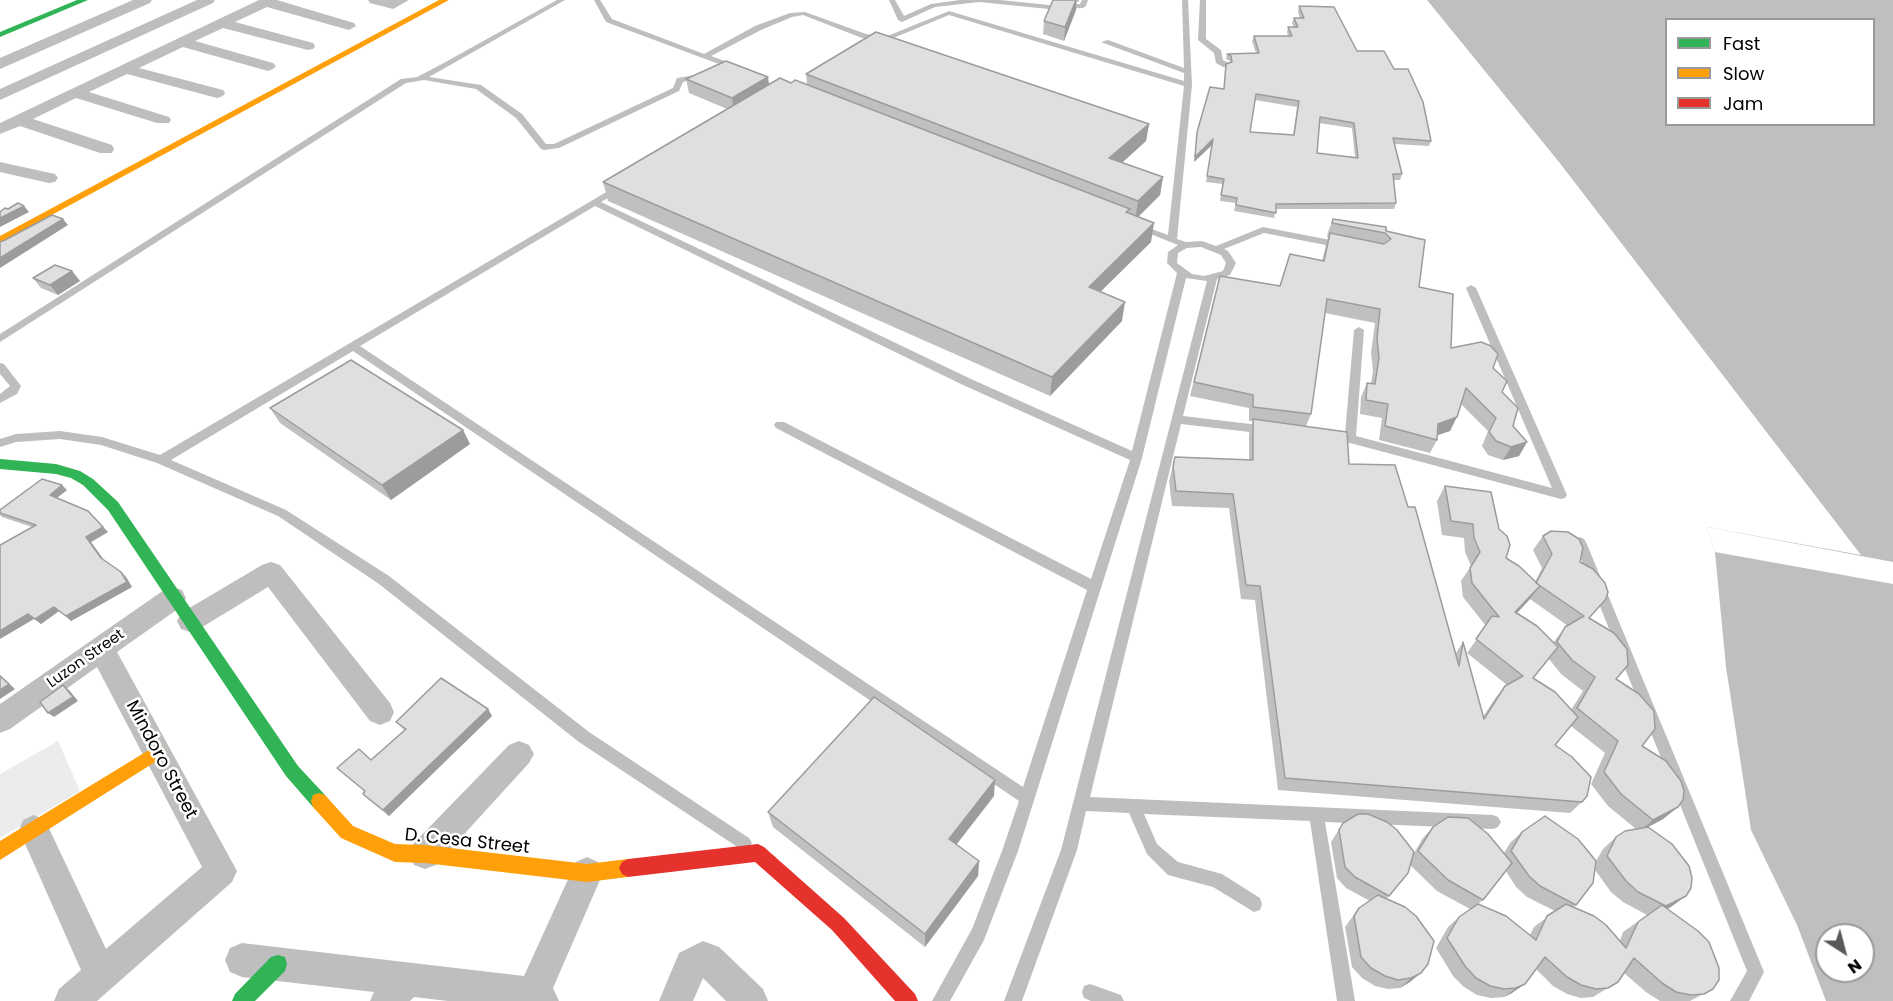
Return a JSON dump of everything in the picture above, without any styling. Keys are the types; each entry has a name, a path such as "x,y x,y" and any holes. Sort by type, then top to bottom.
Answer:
{"street":[{"path":"0,35 84,0"},
{"path":"0,64 145,0"},
{"path":"0,95 208,0"},
{"path":"375,0 393,5 402,0"},
{"path":"0,240 446,0"},
{"path":"0,129 268,1 349,26"},
{"path":"221,23 308,46"},
{"path":"182,42 268,66"},
{"path":"125,69 217,93"},
{"path":"75,93 163,120"},
{"path":"19,120 106,149"},
{"path":"0,167 49,178"},
{"name":"D. Cesa Street","path":"0,464 56,469 75,474 88,482 113,506 292,771 347,832 395,853 425,854 587,873 758,853"},
{"path":"190,621 271,572 380,712"},
{"name":"Luzon Street","path":"0,720 173,598"},
{"name":"Mindoro Street","path":"101,649 221,871 101,975"},
{"path":"0,852 157,752"},
{"path":"425,854 519,754"},
{"path":"34,830 101,975 71,1001"},
{"path":"758,853 838,924 908,1001"},
{"path":"242,960 278,964 398,990 534,998 587,873"},
{"path":"676,1001 691,965 703,958 707,959 751,1001"},
{"path":"242,1001 278,964"}],"lane":[{"path":"0,339 404,81 418,78 445,66 562,0"},
{"path":"597,0 609,20 738,69 721,72"},
{"path":"892,0 902,20 933,5 979,0 1049,7 1083,6 1085,0"},
{"path":"1172,240 1188,85 1185,0"},
{"path":"1203,0 1202,40 1218,52 1219,61 1226,65"},
{"path":"705,56 758,28 790,15 816,16 865,36 886,39 949,13 1188,85"},
{"path":"1105,42 1188,72"},
{"path":"418,78 478,87 519,116 544,147 556,146 676,89 680,81 711,74"},
{"path":"161,460 624,184"},
{"path":"594,202 967,382 1136,458"},
{"path":"1128,223 1185,245"},
{"path":"1218,248 1263,230 1356,247"},
{"path":"1202,244 1218,248 1230,258 1230,268 1227,273 1212,279 1196,278 1182,273 1172,263 1171,257 1178,248 1185,245 1202,244"},
{"path":"941,1001 978,934 1010,851 1136,458 1182,273"},
{"path":"1013,1001 1069,850 1082,804 1212,279"},
{"path":"1315,435 1350,439 1560,495 1471,288"},
{"path":"1350,439 1359,330"},
{"path":"353,346 1027,798"},
{"path":"0,367 16,386 13,391 0,399"},
{"path":"1176,419 1280,431"},
{"path":"780,425 1094,587"},
{"path":"0,443 16,438 60,435 102,441 161,460 282,513 384,580 584,737 758,853"},
{"path":"1581,542 1756,972 1739,1001"},
{"path":"1082,804 1493,822"},
{"path":"1133,806 1152,849 1174,869 1216,880 1254,904"},
{"path":"1316,814 1346,1001"},
{"path":"1090,992 1115,1001"}],"shaded area":[{"path":"1427,0 1893,0 1893,1001 1826,1001 1819,983 1875,983 1875,923 1815,923 1815,972 1797,925 1751,830 1726,667 1715,552 1707,527 1861,555 1559,162"},
{"path":"58,741 80,791 0,838 0,774"}],"pier":[{"path":"1707,527 1893,562 1893,584 1715,552"}],"building":[{"path":"1053,0 1076,0 1065,27 1044,21"},
{"path":"1299,6 1334,7 1357,51 1384,51 1394,69 1408,69 1423,102 1431,141 1393,138 1402,174 1393,174 1396,203 1276,204 1276,213 1236,205 1237,198 1221,195 1224,179 1207,176 1213,139 1195,157 1197,132 1210,87 1224,89 1226,64 1232,62 1231,56 1227,54 1259,53 1254,36 1292,36 1288,27 1298,27 1294,18 1304,18","holes":["1256,94 1299,101 1294,135 1250,132","1320,117 1354,123 1358,158 1317,153"]},
{"path":"876,32 1149,124 1109,158 1163,177 1138,201 806,74"},
{"path":"726,61 768,77 732,98 686,79"},
{"path":"780,78 791,83 795,80 1130,209 1126,212 1154,223 1089,287 1125,302 1052,377 603,182"},
{"path":"18,203 24,206 0,218 0,212"},
{"path":"52,215 63,219 0,258 0,242"},
{"path":"1333,219 1386,227 1386,231 1425,240 1419,287 1453,294 1451,348 1481,342 1491,346 1498,354 1493,368 1507,381 1502,392 1518,408 1513,426 1527,442 1511,447 1496,441 1489,432 1496,418 1466,388 1457,417 1438,424 1437,440 1385,426 1388,404 1366,400 1367,383 1375,384 1379,358 1377,339 1380,309 1327,299 1311,414 1253,407 1253,395 1194,382 1220,276 1280,286 1290,254 1324,261 1330,233 1384,244 1391,239 1385,233 1332,223"},
{"path":"55,265 72,271 50,285 33,278"},
{"path":"351,360 463,430 382,485 270,408"},
{"path":"1253,419 1347,432 1349,464 1395,465 1408,507 1415,507 1459,666 1463,642 1484,719 1505,686 1523,676 1476,639 1492,616 1499,617 1472,583 1470,568 1480,552 1474,538 1473,524 1451,521 1445,486 1491,492 1499,529 1507,536 1510,545 1506,558 1519,566 1540,586 1515,612 1537,626 1558,647 1533,678 1555,692 1578,717 1555,745 1572,757 1591,777 1587,796 1582,802 1285,778 1260,586 1246,585 1233,494 1176,491 1173,466 1175,457 1253,460"},
{"path":"42,479 62,485 50,495 88,511 103,527 86,537 101,558 121,572 127,582 66,616 54,607 35,619 28,614 0,631 0,545 36,525 0,513 0,510"},
{"path":"1551,531 1568,532 1579,539 1583,548 1580,562 1593,569 1605,583 1608,592 1606,599 1589,618 1614,633 1627,649 1628,665 1616,679 1639,694 1654,711 1655,729 1642,746 1666,761 1681,781 1684,791 1683,800 1678,807 1653,820 1621,794 1604,772 1618,741 1577,708 1595,677 1572,660 1557,642 1565,627 1584,616 1536,583 1552,554 1543,536"},
{"path":"0,676 9,684 0,690"},
{"path":"441,678 488,709 383,810 363,794 365,791 337,768 359,749 371,760 406,729 396,722"},
{"path":"63,685 73,697 48,713 40,702"},
{"path":"874,697 995,780 949,839 979,861 925,934 768,812"},
{"path":"1358,814 1368,814 1387,822 1397,830 1414,852 1408,873 1389,896 1355,877 1345,867 1339,830 1343,823"},
{"path":"1545,816 1578,839 1596,861 1593,883 1576,905 1540,886 1529,876 1511,851 1522,832"},
{"path":"1448,817 1468,818 1488,834 1512,863 1483,900 1448,880 1418,851 1433,827"},
{"path":"1648,827 1672,844 1689,866 1692,878 1691,888 1686,896 1666,906 1638,892 1626,881 1607,856 1616,837 1625,831"},
{"path":"1378,895 1405,907 1416,916 1434,941 1428,964 1421,973 1411,978 1398,980 1385,976 1371,968 1361,957 1354,916 1359,908"},
{"path":"1478,904 1506,916 1536,940 1547,916 1566,904 1594,916 1606,925 1626,948 1638,922 1662,905 1698,931 1709,942 1719,968 1719,980 1713,989 1704,994 1691,995 1676,992 1662,983 1634,958 1618,982 1608,988 1596,989 1581,985 1567,977 1545,957 1525,984 1516,988 1504,989 1490,986 1476,978 1465,966 1447,938 1459,917"}],"traffic: fast":[{"path":"0,35 84,0"},
{"path":"0,464 56,469 75,474 88,482 113,506 292,771 319,801"},
{"path":"242,1001 278,964"}],"traffic: slow":[{"path":"0,240 445,0"},
{"path":"0,851 157,752"},
{"path":"319,801 347,832 395,853 425,854 587,873 628,868"}],"traffic: jam":[{"path":"628,868 758,853 838,924 908,1001"}]}
